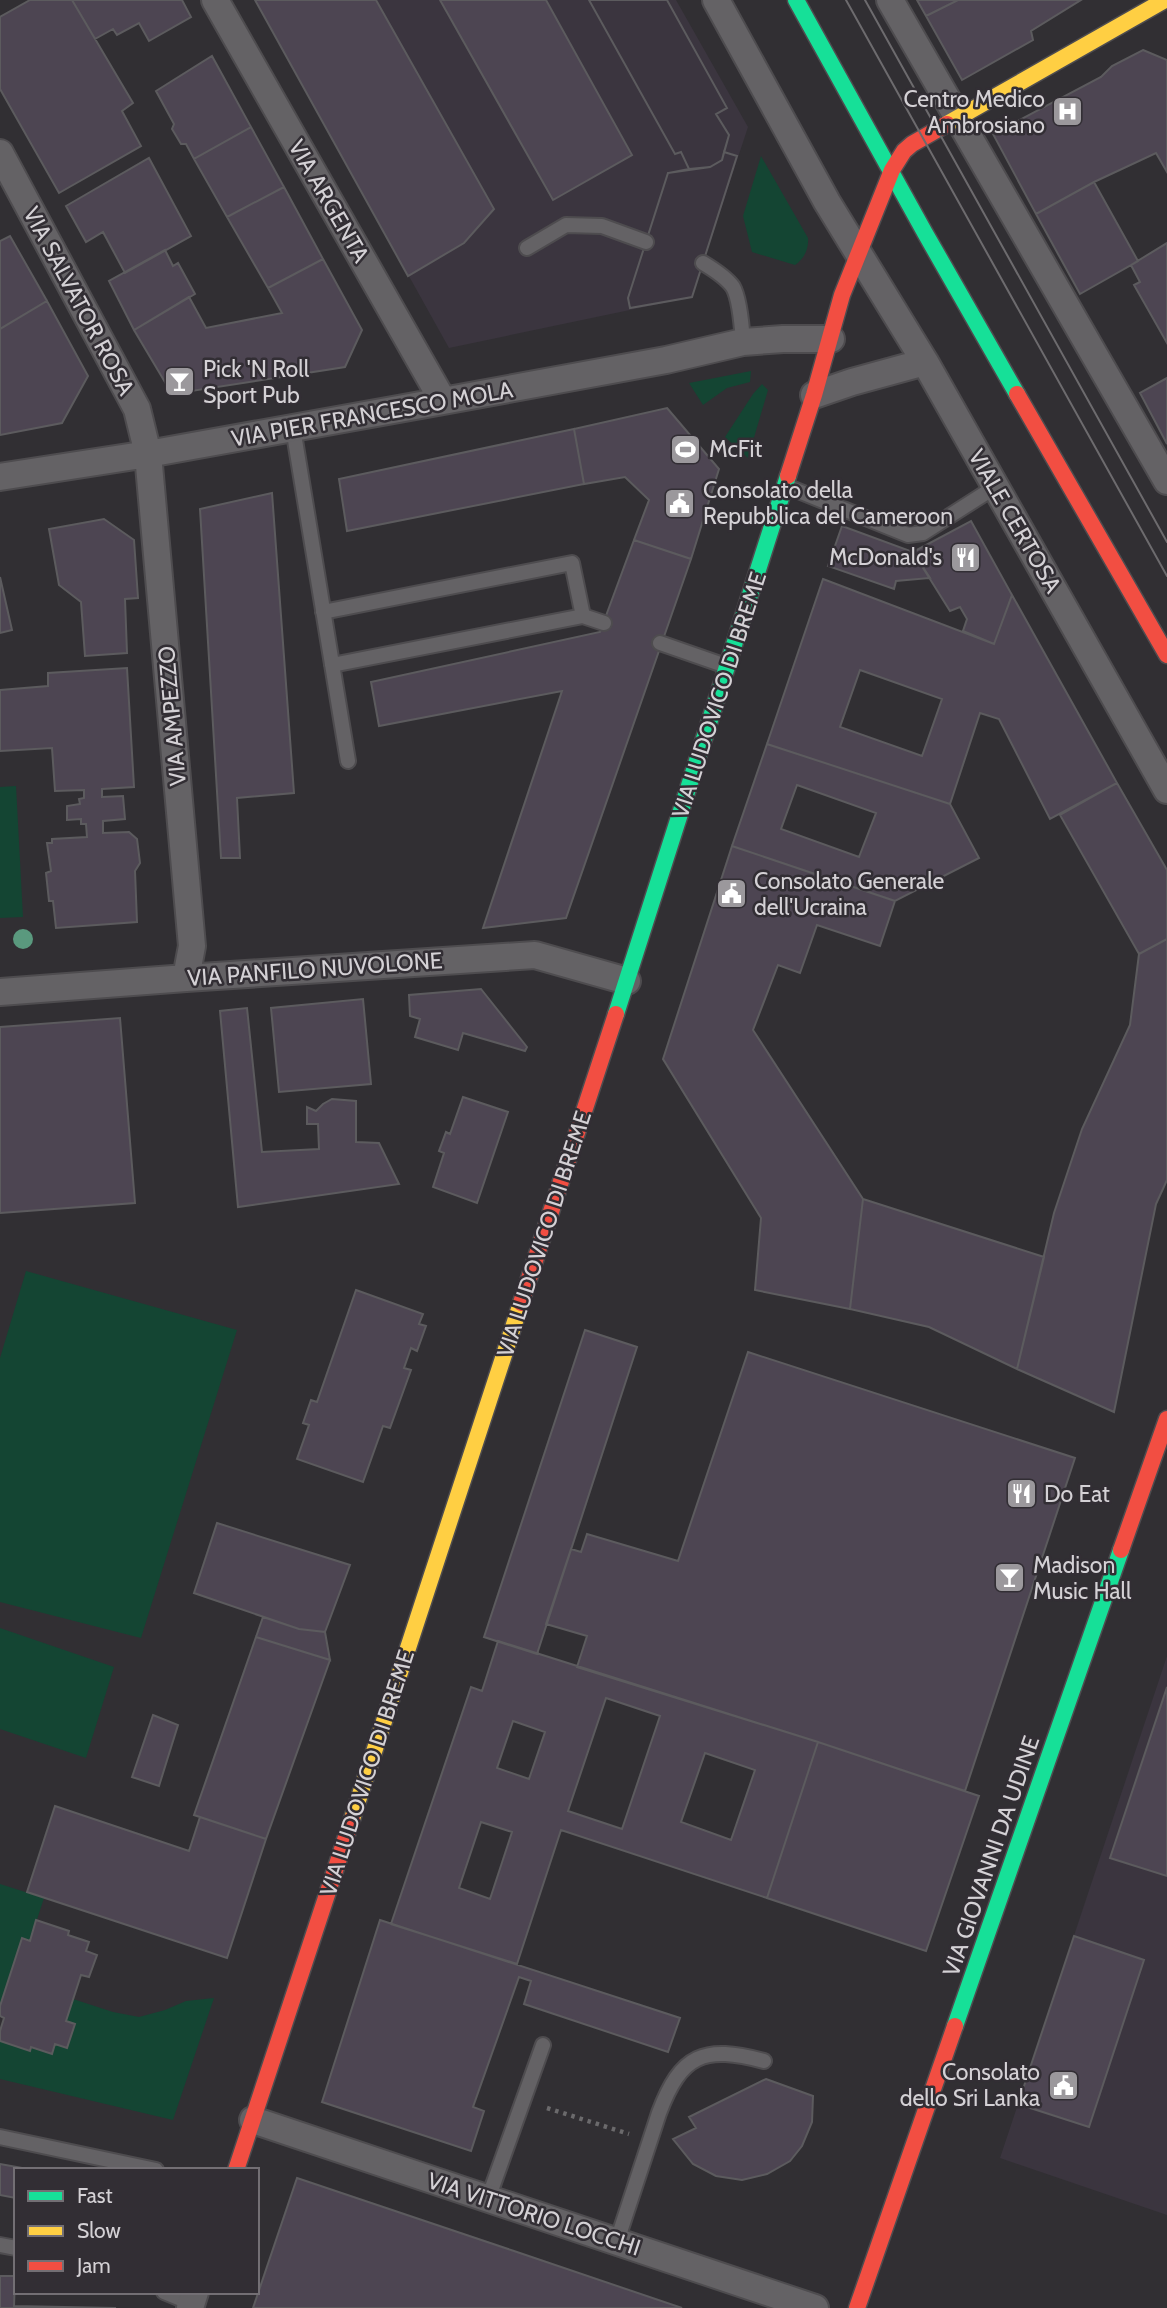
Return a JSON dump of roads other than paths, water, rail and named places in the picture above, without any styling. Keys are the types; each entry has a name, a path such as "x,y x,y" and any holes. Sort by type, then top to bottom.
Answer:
{"street":[{"name":"VIA ARGENTA","path":"215,0 443,401"},
{"name":"VIALE CERTOSA","path":"716,0 858,256 925,362 1167,790"},
{"path":"796,0 1167,655"},
{"path":"890,0 1167,481"},
{"path":"858,256 892,170 904,151 1165,0"},
{"name":"VIA SALVATOR ROSA","path":"0,153 137,410 148,454"},
{"name":"VIA LUDOVICO DI BREME","path":"237,2168 627,981 814,395 842,295 858,256"},
{"name":"VIA PIER FRANCESCO MOLA","path":"0,477 148,454 443,401 666,360 743,342 831,339"},
{"path":"814,395 925,362"},
{"name":"VIA AMPEZZO","path":"148,454 192,946 186,978"},
{"name":"VIA PANFILO NUVOLONE","path":"0,992 538,955 627,981"},
{"name":"VIA GIOVANNI DA UDINE","path":"857,2308 1167,1419"},
{"name":"VIA VITTORIO LOCCHI","path":"253,2120 815,2308"}],"lane":[{"path":"527,248 565,225 602,226 646,242"},
{"path":"703,262 734,288 743,342"},
{"path":"293,428 348,761"},
{"path":"785,486 908,535 923,533 995,487"},
{"path":"323,612 572,562 583,616"},
{"path":"332,665 583,616 604,623"},
{"path":"660,643 728,666"},
{"path":"488,2199 544,2045"},
{"path":"617,2241 666,2093 678,2073 693,2061 717,2053 739,2054 764,2061"},
{"path":"0,2137 147,2168"},
{"path":"170,2294 192,2301"}],"tram line":[{"path":"846,0 1167,576"},
{"path":"865,0 1167,542"}],"place":[{"name":"Centro Medico Ambrosiano","path":"1068,112"},
{"name":"Pick 'N Roll Sport Pub","path":"180,382"},
{"name":"McFit","path":"686,449"},
{"name":"Consolato della Repubblica del Cameroon","path":"680,503"},
{"name":"McDonald's","path":"965,557"},
{"name":"Consolato Generale dell'Ucraina","path":"731,894"},
{"name":"Do Eat","path":"1021,1494"},
{"name":"Madison Music Hall","path":"1010,1578"},
{"name":"Consolato dello Sri Lanka","path":"1063,2085"}]}
